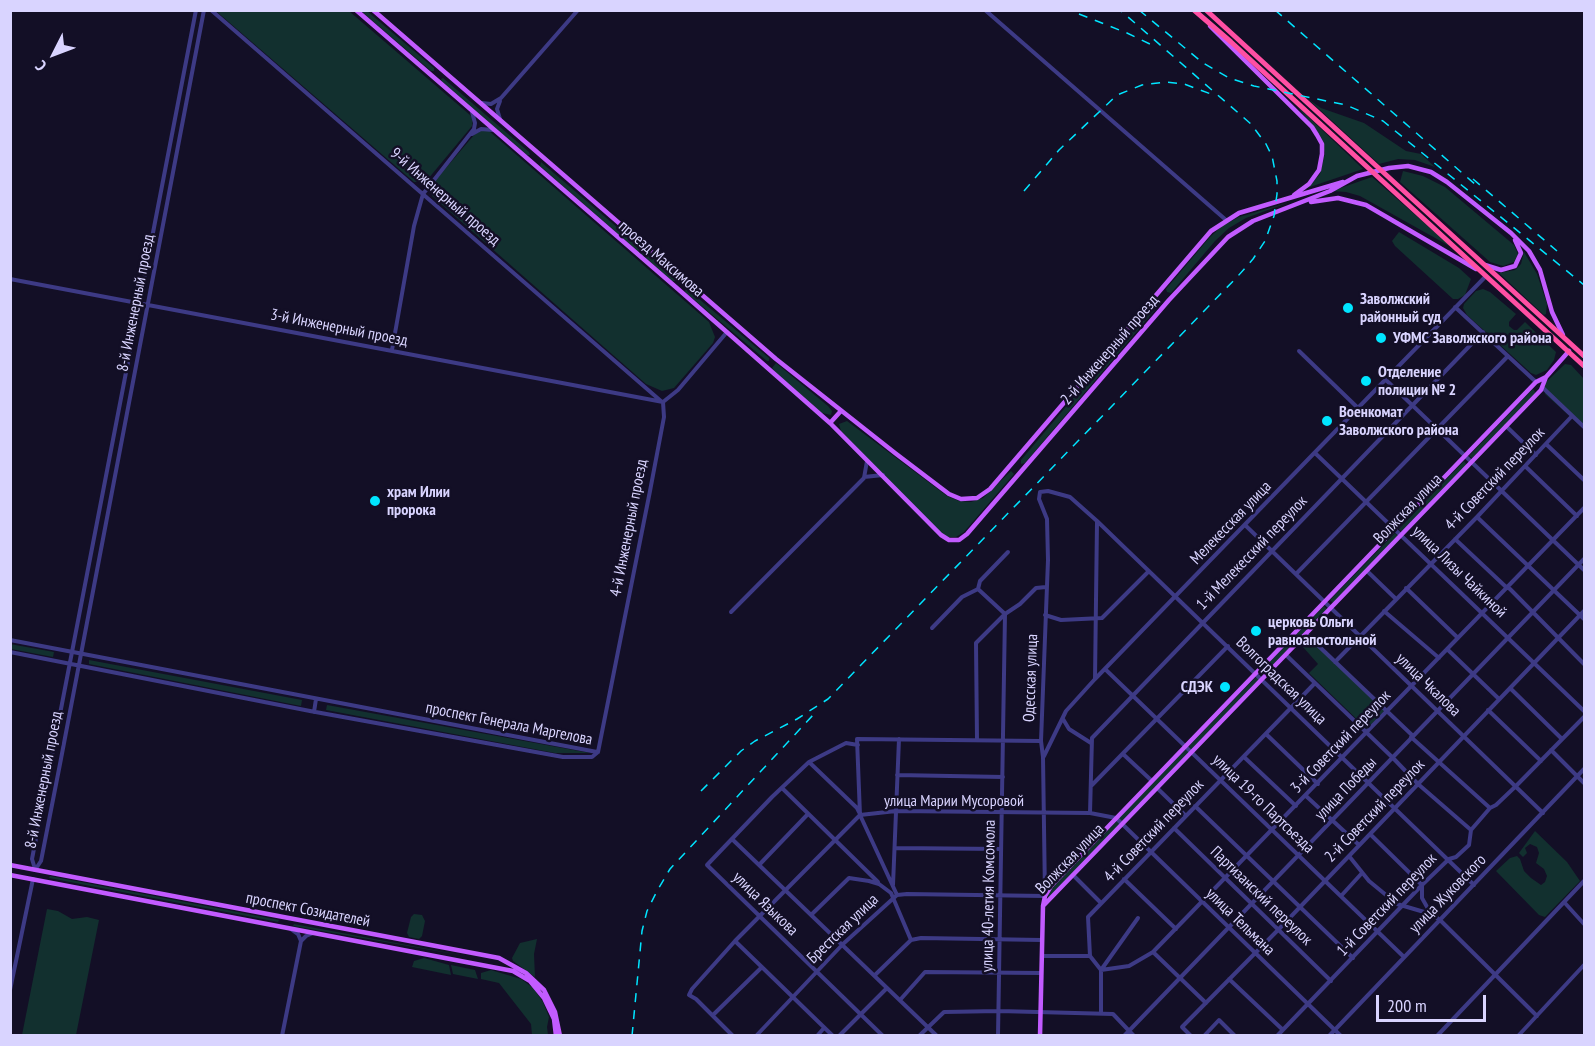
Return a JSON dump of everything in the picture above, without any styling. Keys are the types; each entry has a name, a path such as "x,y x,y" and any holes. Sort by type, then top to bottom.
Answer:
{"highway":[{"path":"1206,10 1480,263 1486,273 1564,338 1584,366"},
{"path":"1196,12 1486,273 1572,349 1584,356"},
{"path":"1208,22 1212,21 1212,16"},
{"path":"1220,33 1221,28 1225,27"}],"main road":[{"name":"проезд Максимова","path":"356,10 830,423 941,535"},
{"name":"проезд Максимова","path":"373,10 685,281 840,412 949,494 958,498 971,499 983,495 990,489"},
{"path":"1196,12 1312,127 1322,144 1321,162 1315,177 1288,199"},
{"path":"433,78 441,69"},
{"path":"532,164 540,154"},
{"path":"1300,203 1329,192 1354,178 1397,167 1414,167 1440,177 1523,244 1537,264 1552,312 1564,338"},
{"name":"2-й Инженерный проезд","path":"990,489 1204,238 1226,220 1239,213 1354,178"},
{"path":"1300,203 1338,198 1358,202 1486,273"},
{"name":"2-й Инженерный проезд","path":"941,535 954,541 967,534 1169,300 1228,237 1264,216 1300,203"},
{"path":"1480,263 1499,270 1515,266 1520,260 1521,251 1511,233"},
{"path":"678,289 685,281"},
{"path":"1160,292 1169,300"},
{"name":"Волжская улица","path":"1043,906 1045,896 1051,886 1395,527 1536,382 1546,377 1572,349"},
{"path":"767,368 776,358"},
{"name":"Волжская улица","path":"1043,906 1472,462 1542,387 1546,377"},
{"path":"830,423 840,412"},
{"path":"1014,463 1022,470"},
{"name":"проспект Созидателей","path":"10,865 504,960 534,979 544,990 553,1006 558,1035"},
{"path":"33,879 35,870"},
{"name":"проспект Созидателей","path":"10,875 513,971 530,981 548,1004 558,1035"},
{"path":"1040,1035 1043,906"},
{"path":"470,962 475,958 471,953"}],"street":[{"name":"8-й Инженерный проезд","path":"35,870 32,860 196,10"},
{"name":"8-й Инженерный проезд","path":"35,870 41,861 204,10"},
{"name":"9-й Инженерный проезд","path":"211,10 663,402"},
{"path":"480,103 491,104 501,98 578,10"},
{"path":"985,10 1226,220"},
{"path":"500,120 497,109 501,98"},
{"path":"392,350 414,226 423,194 469,136 475,123 471,110"},
{"path":"469,136 481,129 493,129"},
{"name":"Мелекесская улица","path":"1043,757 1066,711 1386,381 1486,273"},
{"name":"3-й Инженерный проезд","path":"10,279 663,402"},
{"path":"1455,307 1536,382"},
{"path":"663,402 678,390 727,332"},
{"name":"1-й Мелекесский переулок","path":"1092,744 1092,738 1483,332"},
{"path":"1299,351 1359,409"},
{"path":"1296,574 1508,356"},
{"path":"128,367 136,368"},
{"path":"1386,381 1584,570"},
{"path":"1542,387 1584,427"},
{"name":"4-й Инженерный проезд","path":"598,752 664,417 663,402"},
{"name":"4-й Советский переулок","path":"1335,662 1431,562 1478,517 1572,416"},
{"path":"1506,426 1536,455"},
{"path":"1546,444 1584,480"},
{"name":"улица Лизы Чайкиной","path":"1315,453 1395,527 1584,711"},
{"path":"864,478 867,468 866,459"},
{"path":"1525,466 1577,516"},
{"path":"731,612 864,478 883,475"},
{"name":"Одесская улица","path":"1045,896 1041,741 1048,560 1047,519 1039,499 1040,492 1048,491 1070,497"},
{"name":"Волгоградская улица","path":"1070,497 1228,646 1474,885"},
{"name":"3-й Советский переулок","path":"1101,970 1129,966 1153,952 1248,857 1584,508"},
{"path":"1478,517 1584,620"},
{"path":"1095,680 1097,521"},
{"name":"улица Чкалова","path":"1245,525 1543,813"},
{"path":"1455,539 1559,637 1584,664"},
{"path":"932,628 962,597 978,589 980,581 1008,552"},
{"name":"улица Победы","path":"1124,1035 1584,559"},
{"path":"1045,615 1061,620 1102,618 1149,571"},
{"path":"1367,571 1396,599"},
{"path":"977,741 976,643 1036,588 1046,587"},
{"path":"1406,588 1458,638"},
{"path":"978,589 1005,614"},
{"path":"1384,611 1439,658"},
{"name":"2-й Советский переулок","path":"1191,1035 1182,1027 1584,611"},
{"name":"улица 40-летия Комсомола","path":"998,1035 1005,614"},
{"path":"1306,634 1438,762 1490,808"},
{"name":"проспект Генерала Маргелова","path":"10,640 598,752"},
{"path":"1091,786 1228,646"},
{"path":"1447,649 1499,699"},
{"name":"проспект Генерала Маргелова","path":"10,652 314,712 563,757 592,757 598,752"},
{"path":"1286,655 1418,784 1471,830"},
{"name":"улица 19-го Партсъезда","path":"1105,669 1404,957"},
{"name":"4-й Советский переулок","path":"1090,956 1088,917 1314,683"},
{"path":"1510,688 1562,739"},
{"path":"65,692 73,693"},
{"path":"314,712 316,699"},
{"path":"1488,710 1541,761"},
{"name":"1-й Советский переулок","path":"1277,1035 1422,885 1449,859 1456,857 1469,845 1471,830 1490,808 1516,786 1584,717"},
{"path":"1063,719 1069,729 1092,744 1090,813"},
{"path":"1266,734 1318,784"},
{"path":"860,815 857,739 1041,741"},
{"path":"892,886 899,739"},
{"path":"858,745 846,743 809,762 733,840 937,1035"},
{"path":"1551,750 1584,783"},
{"path":"1123,754 1152,781"},
{"path":"1244,757 1296,806"},
{"path":"809,762 857,808 892,886 911,940"},
{"name":"улица Жуковского","path":"1329,1035 1584,769"},
{"path":"897,775 1003,777"},
{"path":"782,788 879,884 895,896"},
{"path":"1157,788 1186,816"},
{"path":"1306,796 1359,845"},
{"path":"1195,806 1353,958"},
{"name":"улица Марии Мусоровой","path":"713,1015 696,999 688,995 692,988 759,915 860,815 896,811 1090,813 1116,819"},
{"path":"759,865 807,815"},
{"name":"улица Тельмана","path":"1116,819 1341,1035"},
{"name":"Партизанский переулок","path":"1174,828 1331,981"},
{"path":"1370,834 1422,885 1422,898 1431,914"},
{"name":"улица Языкова","path":"733,840 707,866 884,1035"},
{"path":"895,848 1001,849"},
{"path":"1349,856 1376,887 1401,906 1408,906 1431,914 1440,921 1537,1016"},
{"path":"1341,896 1362,873"},
{"path":"1073,875 1101,903"},
{"path":"811,915 849,878 879,884"},
{"path":"10,990 33,879"},
{"path":"1124,879 1176,929"},
{"path":"1437,1035 1584,881"},
{"name":"Брестская улица","path":"756,1035 843,944 895,896 907,894 1045,896"},
{"path":"1564,903 1584,924"},
{"path":"1101,1013 1101,970 1138,918"},
{"path":"291,928 298,934 301,941"},
{"path":"282,1035 301,941 306,936 315,933"},
{"path":"875,975 911,940 921,938 1042,940"},
{"path":"735,941 833,1035"},
{"path":"1153,952 1206,1003"},
{"path":"1042,956 1090,956 1101,970"},
{"path":"1518,1035 1584,965"},
{"path":"733,1035 713,1015 762,967"},
{"path":"900,1000 926,972 1041,973"},
{"path":"1229,978 1283,1030"},
{"path":"839,1035 887,988"},
{"path":"919,1035 944,1012 999,1011 1113,1014 1134,1035"},
{"path":"1204,1035 1219,1020 1235,1035"},
{"path":"817,1035 824,1028"}],"green space":[{"path":"216,11 349,11 470,115 473,118 472,126 428,179 424,182 414,182"},
{"path":"361,11 367,11 434,68 434,71 431,71"},
{"path":"443,78 530,155 527,155 442,82"},
{"path":"1308,99 1321,108 1364,123 1406,151 1421,154 1435,167 1415,160 1398,159 1379,164"},
{"path":"1296,105 1363,169 1301,190 1320,174 1325,153 1318,132"},
{"path":"484,129 488,130 709,322 715,337 713,343 674,388 662,391 646,384 432,196 430,189 434,182 474,135"},
{"path":"541,162 675,277 676,281 672,281 540,166"},
{"path":"1403,171 1423,176 1445,187 1514,245 1518,254 1514,262 1503,266 1490,262 1400,182"},
{"path":"1372,177 1453,248 1360,196 1332,191"},
{"path":"1290,202 1246,218 1229,228 1171,293 1167,292 1166,289 1222,226 1239,217"},
{"path":"1399,232 1459,268 1471,279 1465,295 1453,299 1395,246 1392,241"},
{"path":"1524,252 1537,274 1547,304 1544,315 1499,273 1515,270 1521,264"},
{"path":"686,288 769,358 769,361 685,292"},
{"path":"1483,289 1490,292 1516,314 1509,322 1509,326 1517,330 1525,322 1556,352 1547,370 1536,375 1531,373 1467,315 1463,308 1464,304 1476,291"},
{"path":"1156,300 1159,300 1160,304 1025,463 1021,464 1021,460"},
{"path":"776,363 828,406 832,411 831,415 822,413 777,374 772,368"},
{"path":"1565,364 1571,365 1584,379 1584,429 1545,394 1545,383"},
{"path":"1533,389 1536,393 1472,458 1469,456"},
{"path":"847,421 947,496 959,501 971,502 983,498 1011,471 1014,474 964,532 956,537 949,537 942,534 841,431 839,424"},
{"path":"1464,461 1467,465 1402,532 1399,529"},
{"path":"1395,533 1398,536 1333,603 1330,600"},
{"path":"1324,606 1327,609 1262,676 1259,673"},
{"path":"1311,639 1385,710 1367,729 1309,673 1318,664 1303,647"},
{"path":"10,644 54,652 53,657 11,649"},
{"path":"89,660 302,700 301,706 89,664"},
{"path":"1257,676 1260,679 1192,750 1189,746"},
{"path":"327,705 590,753 555,753 326,710"},
{"path":"1186,749 1190,752 1121,823 1118,819"},
{"path":"1117,821 1120,824 1047,901 1050,890"},
{"path":"1535,831 1567,862 1580,881 1545,917 1539,915 1496,871 1510,858 1517,856 1524,871 1531,878 1541,885 1545,882 1547,876 1544,869 1536,863 1539,853 1537,847 1530,844 1525,848 1527,853 1523,857 1519,853"},
{"path":"50,876 279,920 278,922 49,878"},
{"path":"47,909 58,911 72,919 87,917 99,920 76,1035 22,1035"},
{"path":"414,914 422,915 425,921 422,936 419,939 409,937 407,933"},
{"path":"294,924 471,957 293,926"},
{"path":"537,939 534,954 535,977 512,958 520,943"},
{"path":"424,958 449,965 451,975 412,967 414,961"},
{"path":"451,965 475,970 478,979 453,974"},
{"path":"491,970 521,979 533,988 543,1002 549,1017 548,1035 532,1035 531,1024 499,983 481,979 481,973"}],"railway":[{"path":"701,791 741,751 828,699 1238,276 1265,241 1274,216 1277,194 1272,156 1266,144 1251,124 1120,10"},
{"path":"1139,10 1203,63 1229,78 1254,86 1346,105 1383,121 1584,285"},
{"path":"1275,10 1476,185"},
{"path":"1079,14 1154,46"},
{"path":"1024,191 1059,150 1117,95 1142,85 1165,82 1184,84 1211,94"},
{"path":"1473,179 1557,251"},
{"path":"632,1036 642,931 647,911 657,891 670,869 814,714"}],"place":[{"name":"Заволжский районный суд","path":"1348,308"},
{"name":"УФМС Заволжского района","path":"1381,338"},
{"name":"Отделение полиции № 2","path":"1366,381"},
{"name":"Военкомат Заволжского района","path":"1327,421"},
{"name":"храм Илии пророка","path":"375,501"},
{"name":"церковь Ольги равноапостольной","path":"1256,631"},
{"name":"СДЭК","path":"1225,687"}]}
